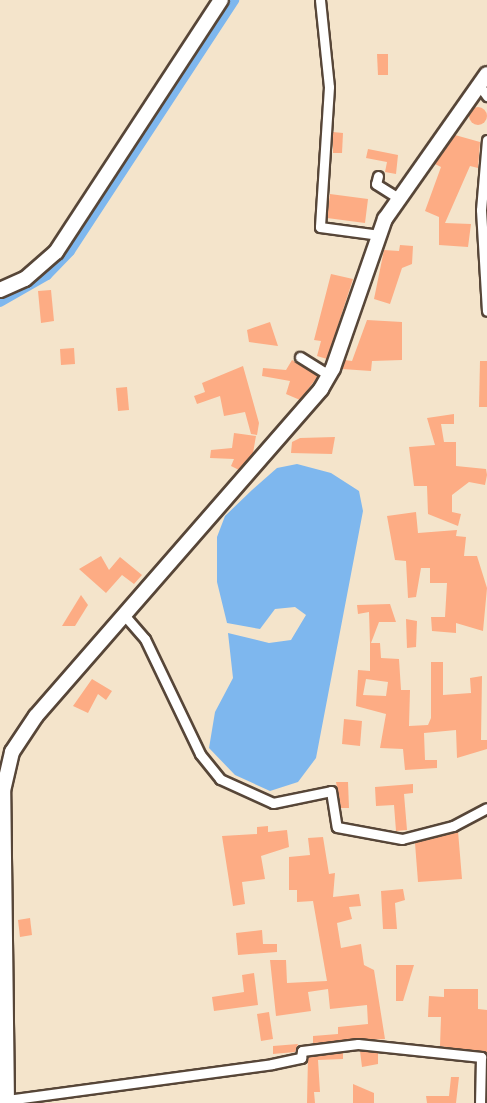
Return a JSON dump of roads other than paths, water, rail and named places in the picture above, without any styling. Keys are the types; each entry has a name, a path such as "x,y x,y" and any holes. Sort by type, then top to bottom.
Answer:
{"main road":[{"path":"0,290 25,279 56,252 221,0"},
{"path":"7,1101 3,1011 6,770 36,716 125,616 329,375 379,235 400,199 484,85"}],"street":[{"path":"320,0 329,87 320,227 379,235"},
{"path":"487,141 481,210 487,311"},
{"path":"378,177 376,184 400,199"},
{"path":"300,357 329,375"},
{"path":"125,616 145,639 200,754 220,779 273,803 331,791 337,827 402,839 453,826 487,808"},
{"path":"7,1101 272,1064 301,1058 302,1051 358,1044 481,1057 480,1103"}],"water":[{"path":"297,464 331,473 359,491 363,511 316,758 298,782 270,791 235,775 209,748 215,712 233,678 228,633 269,643 291,640 306,615 295,607 275,609 260,629 227,623 217,582 217,537 225,516 252,490 277,468"}],"waterway":[{"path":"0,302 47,275 70,251 234,0"}]}
